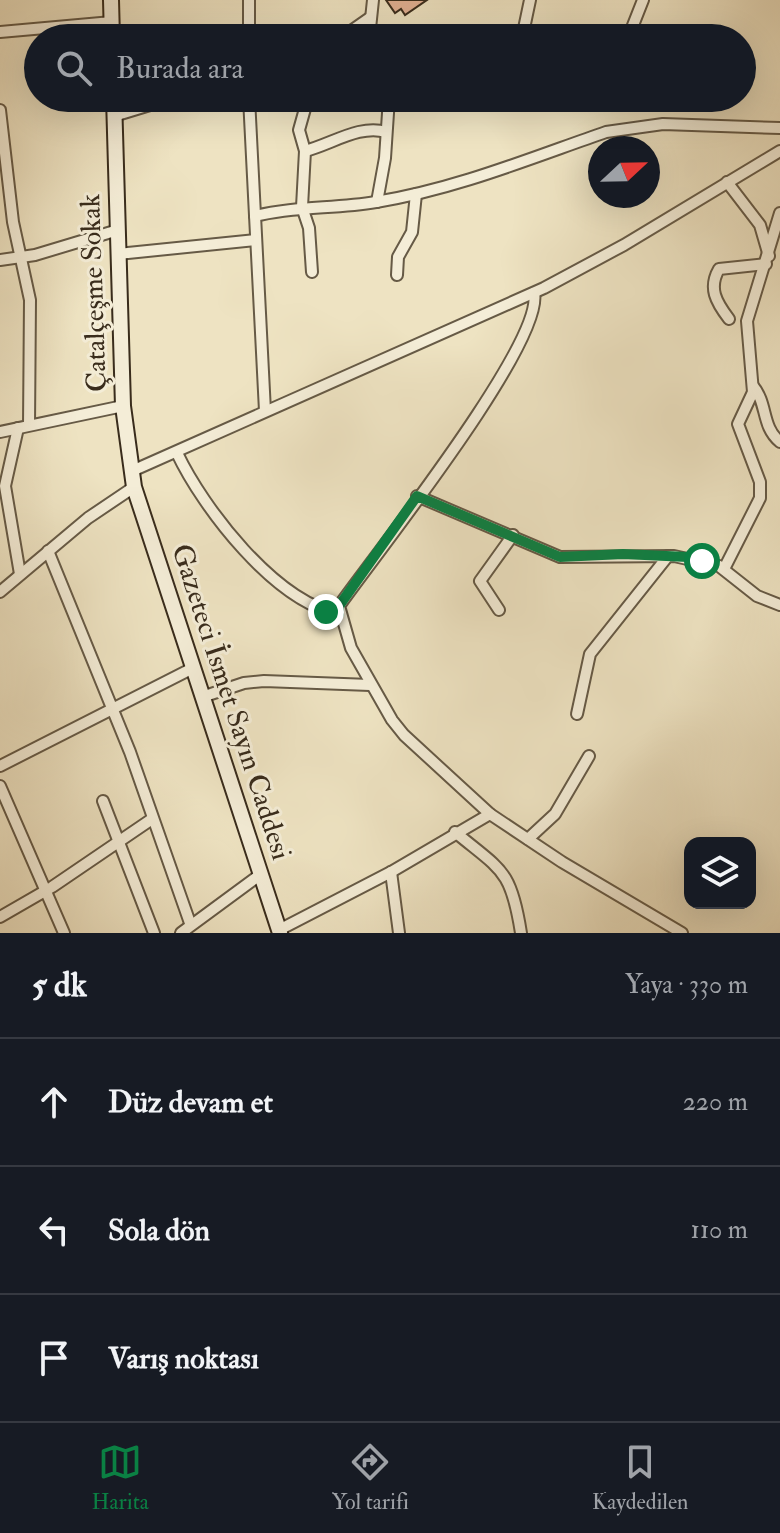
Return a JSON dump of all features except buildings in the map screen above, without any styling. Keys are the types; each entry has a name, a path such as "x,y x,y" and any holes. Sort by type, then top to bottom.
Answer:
{"street":[{"path":"90,24 112,22 111,0"},
{"path":"249,0 249,24"},
{"path":"370,24 373,0"},
{"path":"525,24 530,0"},
{"path":"634,24 643,0"},
{"path":"361,24 371,17"},
{"path":"0,32 24,30"},
{"path":"0,110 20,258 30,300 24,427 5,486 20,574"},
{"name":"Çatalçeşme Sokak","path":"114,112 123,406 133,479"},
{"path":"114,116 127,112"},
{"path":"250,112 265,411"},
{"path":"303,112 299,121 305,151 302,207 309,228 312,272"},
{"path":"377,202 388,112"},
{"path":"255,216 302,207 329,208 377,202 416,194 497,172 606,132 663,124 780,128"},
{"path":"305,151 337,143 359,131 373,129 386,132"},
{"path":"0,592 133,479 177,453 534,293 593,263 780,151"},
{"path":"727,182 760,225 767,260"},
{"path":"397,275 398,257 412,232 416,194"},
{"path":"780,213 745,331 753,386 760,395 769,433 780,442"},
{"path":"0,260 20,258 118,230"},
{"path":"118,254 256,240"},
{"path":"729,319 714,295 713,279 719,269 767,260"},
{"path":"534,293 535,311 491,397 339,606 339,614 351,648 370,685 404,735 490,814 682,933"},
{"path":"724,569 760,498 760,482 738,432 739,416 753,386"},
{"path":"0,432 123,406"},
{"path":"177,453 186,473 250,557 309,603 339,614"},
{"name":"Gazeteci İsmet Sayın Caddesi","path":"133,479 279,931"},
{"path":"417,496 560,557 623,554 688,557 724,569 757,596 780,605"},
{"path":"499,610 480,581 513,535"},
{"path":"48,551 114,711 190,923"},
{"path":"577,714 590,654 668,556"},
{"path":"0,766 114,711 193,668"},
{"path":"202,697 244,683 264,681 370,685"},
{"path":"528,839 555,814 589,756"},
{"path":"0,786 64,933"},
{"path":"103,801 154,933"},
{"path":"279,931 391,872 490,814"},
{"path":"0,917 46,891 152,819"},
{"path":"455,832 506,874 521,933"},
{"path":"391,872 399,933"},
{"path":"181,933 190,923 261,874"}],"route":[{"path":"326,612 339,614 339,606 417,496 560,557 623,554 688,557 702,561"}]}
